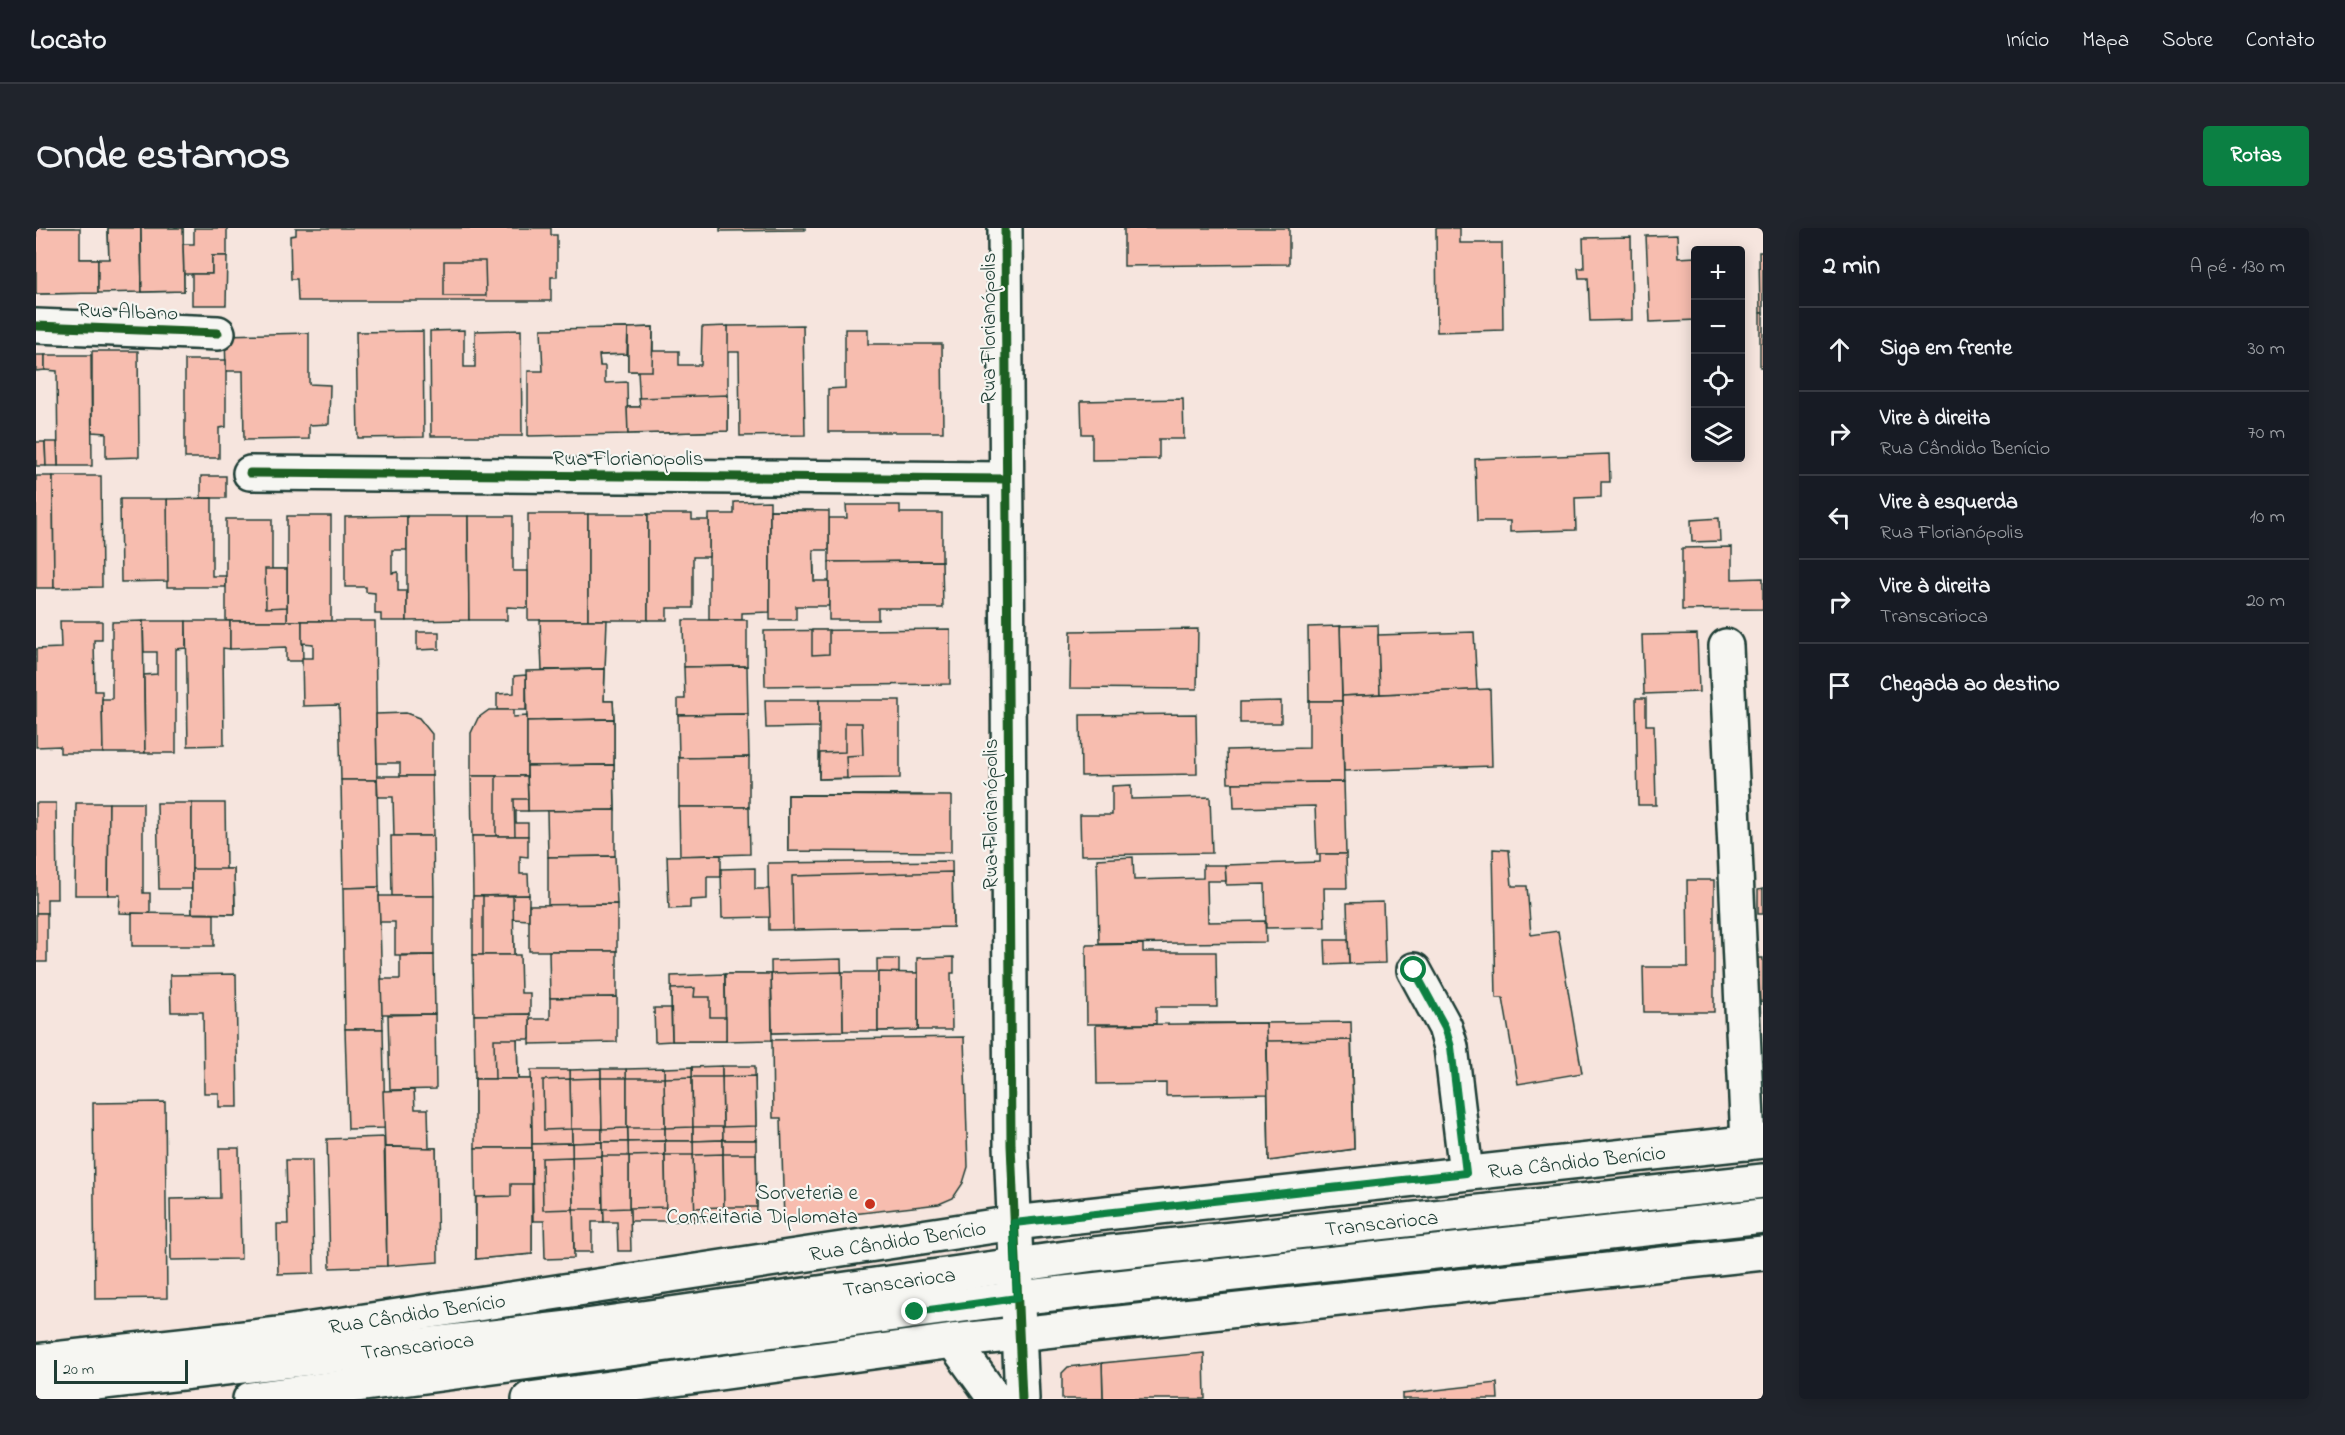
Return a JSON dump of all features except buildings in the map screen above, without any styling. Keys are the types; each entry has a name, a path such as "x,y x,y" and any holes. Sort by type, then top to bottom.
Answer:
{"main road":[{"name":"Rua Florianópolis","path":"1005,228 1011,1145 1022,1399"},
{"name":"Rua Albano","path":"36,326 218,333"},
{"name":"Rua Florianopolis","path":"250,473 1006,479"},
{"path":"1725,646 1755,1142"},
{"path":"1414,970 1445,1027 1451,1047 1466,1173"},
{"name":"Rua Cândido Benício","path":"36,1360 279,1334 1014,1223 1755,1142"},
{"name":"Transcarioca","path":"36,1390 586,1326 1016,1264 1763,1181"},
{"name":"Transcarioca","path":"250,1399 1017,1298 1763,1216"},
{"path":"529,1399 953,1341 1763,1253"},
{"path":"953,1341 995,1399"}],"cycle path":[{"path":"1005,228 1011,1145 1022,1399"},
{"path":"36,326 218,333"},
{"path":"250,473 1006,479"}],"place":[{"name":"Sorveteria e Confeitaria Diplomata","path":"870,1204"}],"route":[{"path":"915,1312 1017,1298 1014,1223 1466,1173 1451,1047 1445,1027 1414,970"}]}
